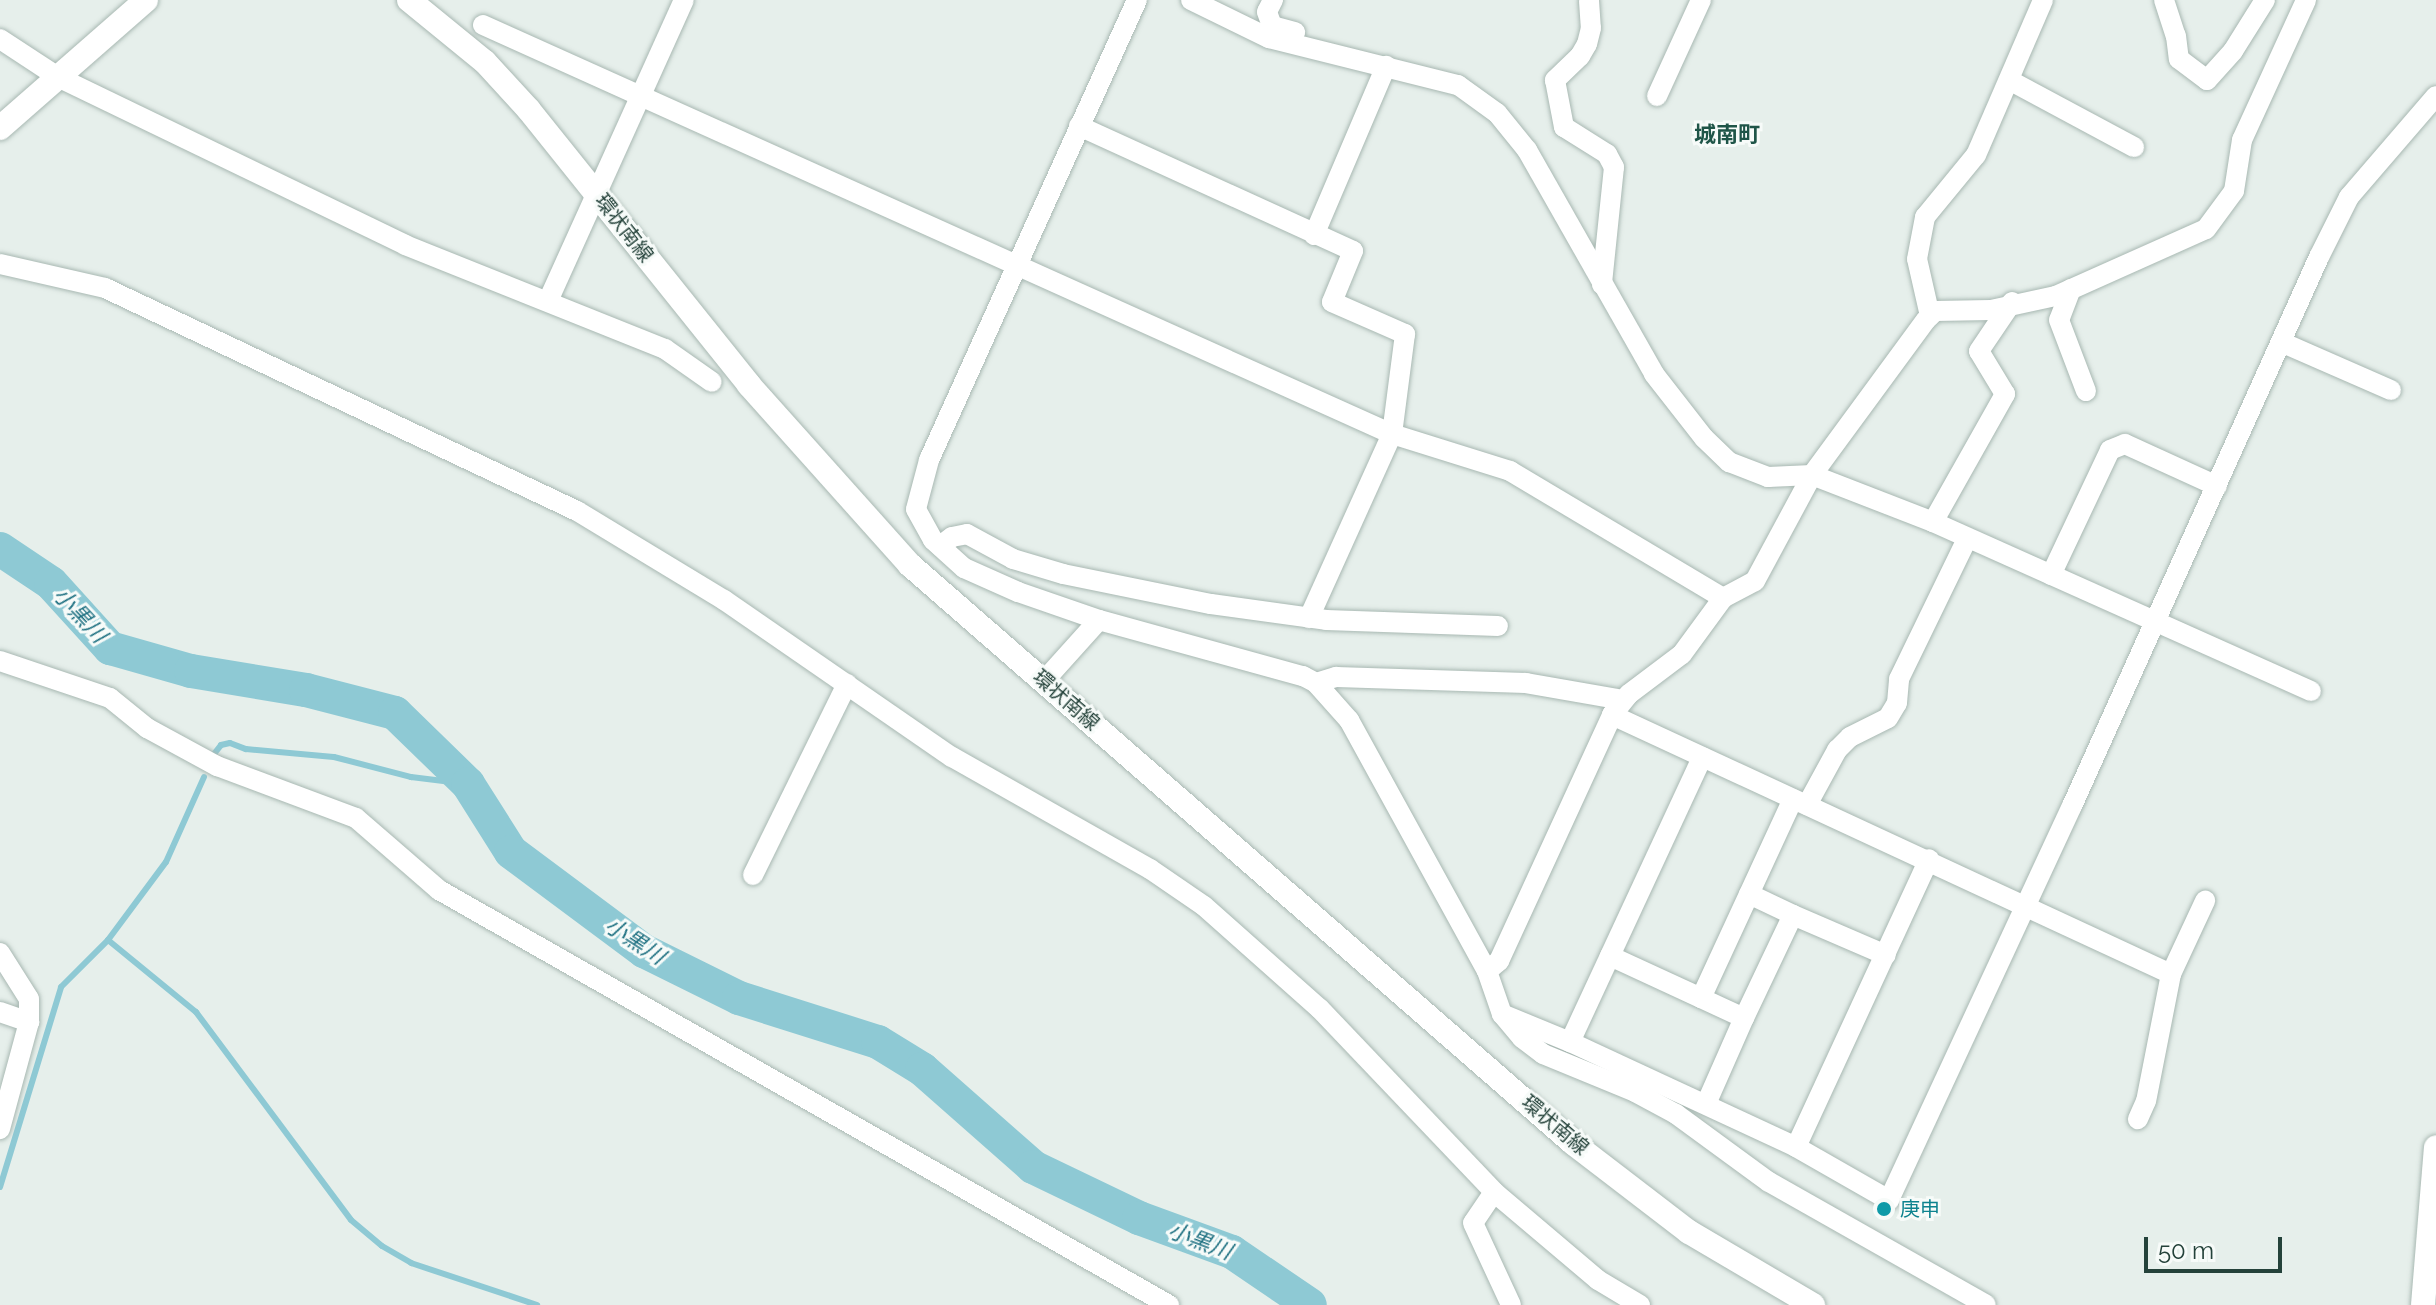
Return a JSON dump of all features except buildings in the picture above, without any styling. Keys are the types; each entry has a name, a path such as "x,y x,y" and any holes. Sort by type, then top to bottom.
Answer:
{"street":[{"path":"0,128 146,0"},
{"name":"環状南線","path":"409,0 485,62 596,192 749,385 910,565 1573,1143 1689,1232 1813,1305"},
{"path":"548,301 684,0"},
{"path":"1137,0 920,485 916,509 940,546 964,568 990,581 1099,620 1303,676 1316,683 1349,720 1487,971 1502,1014 1522,1038 1543,1054 1635,1092 1676,1114 1769,1182 1986,1305"},
{"path":"1191,0 1269,38 1458,85 1497,113 1527,150 1654,374 1704,438 1729,462 1768,477 1812,475 1933,522 2311,691"},
{"path":"1273,0 1267,12 1272,26 1354,49 1357,58"},
{"path":"1657,96 1701,0"},
{"path":"1930,316 1917,259 1925,217 1976,155 2043,0"},
{"path":"2164,0 2176,36 2179,59 2207,80 2233,51 2265,0"},
{"path":"1487,971 1499,961 1618,708 1682,654 1723,598 1755,581 1812,475 1930,316 1935,311 1991,310 2012,302 2056,296 2206,229 2234,191 2242,140 2306,0"},
{"path":"1589,1 1591,28 1587,44 1580,56 1555,80 1564,127 1607,154 1614,167 1602,284"},
{"path":"483,25 1392,434 1510,471 1723,598"},
{"path":"0,39 58,77 405,245 665,349 712,382"},
{"path":"1314,235 1386,66"},
{"path":"2009,80 2134,147"},
{"path":"1502,1014 1570,1042 1796,1147 1889,1200 2349,197 2436,96"},
{"path":"1079,126 1353,251 1332,302 1405,334 1392,434 1309,618"},
{"path":"0,264 105,288 577,511 724,600 952,757 1150,869 1204,906 1320,1009 1494,1192 1598,1280 1640,1305"},
{"path":"2071,289 2059,320 2086,391"},
{"path":"1933,522 2005,394 1979,351 2012,302"},
{"path":"2281,342 2391,390"},
{"path":"2051,575 2110,450 2125,444 2217,486"},
{"path":"940,546 952,537 967,534 1013,559 1063,574 1211,604 1309,618 1498,626"},
{"path":"1701,998 1749,894 1800,802 1850,737 1876,727 1893,711 1897,703 1899,679 1967,539"},
{"path":"1044,681 1099,620"},
{"path":"0,661 110,698 147,728 217,766 356,818 439,890 1169,1305"},
{"path":"1316,683 1336,677 1526,683 1618,708 1702,757 1929,859 2171,974"},
{"path":"753,875 847,684"},
{"path":"1570,1042 1702,757"},
{"path":"1796,1147 1929,859"},
{"path":"1749,894 1886,955"},
{"path":"2138,1119 2146,1101 2171,974 2205,901"},
{"path":"1706,1104 1793,915"},
{"path":"0,953 29,999 29,1022 0,1129"},
{"path":"1610,956 1744,1018"},
{"path":"0,1012 29,1022"},
{"path":"2423,1305 2436,1148"},
{"path":"1494,1192 1473,1223 1511,1305"}],"waterway":[{"name":"小黒川","path":"0,549 51,583 110,648 191,671 306,690 395,713 468,784 511,852 644,951 739,998 878,1042 922,1069 1033,1167 1139,1218 1232,1252 1310,1305"},
{"path":"214,754 221,745 230,743 246,749 334,757 411,777 468,784"},
{"path":"0,1187 61,987 108,940 166,862 204,777"},
{"path":"108,940 196,1012 351,1220 382,1246 411,1263 537,1305"}],"place":[{"name":"庚申","path":"1884,1209"}],"district":[{"name":"城南町","path":"1727,135"}]}
